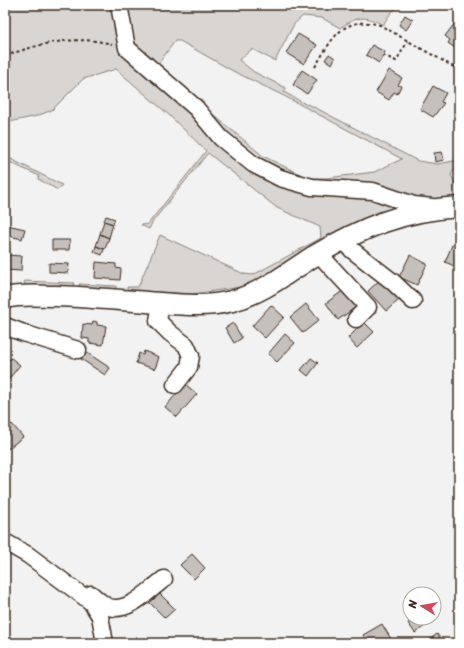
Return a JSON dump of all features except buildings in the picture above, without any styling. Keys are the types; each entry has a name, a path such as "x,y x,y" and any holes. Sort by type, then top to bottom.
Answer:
{"main road":[{"path":"5,298 22,296 60,296 193,305 232,301 262,290 319,254 364,229 400,216 437,208 459,207"}],"lane":[{"path":"119,5 127,48 196,108 221,138 253,164 280,178 312,187 373,191 414,205 437,208"},
{"path":"344,240 352,250 393,282 413,301"},
{"path":"319,254 368,307 356,319"},
{"path":"161,304 158,321 186,346 191,356 189,367 176,385"},
{"path":"5,326 78,350"},
{"path":"5,542 28,555 91,602 100,616 105,643"},
{"path":"74,589 88,592 108,607 121,608 131,604 164,580"}],"path":[{"path":"315,67 329,44 341,30 354,23 366,21 380,25 459,70"},
{"path":"5,56 38,44 70,39 97,40 127,48"},
{"path":"383,55 396,62 408,41"}],"shaded area":[{"path":"5,5 406,5 395,9 383,25 371,19 361,18 351,21 340,28 322,18 303,16 294,24 275,61 252,49 239,60 254,72 286,88 284,92 307,105 308,104 418,161 438,164 459,160 459,169 453,171 451,175 459,191 459,199 241,287 193,294 140,291 139,296 129,295 127,287 138,287 160,235 244,274 253,275 321,238 320,227 277,208 208,153 153,221 149,229 141,225 148,224 206,151 169,115 116,69 83,79 52,110 37,116 5,123","holes":["175,41 180,41 233,71 286,97 402,159 374,172 327,178 308,178 263,156 156,67"]},
{"path":"5,156 62,185 58,190 38,179 39,176 5,160"},
{"path":"24,281 74,283 72,290 26,288"},
{"path":"79,284 116,286 116,290 80,287"}]}
